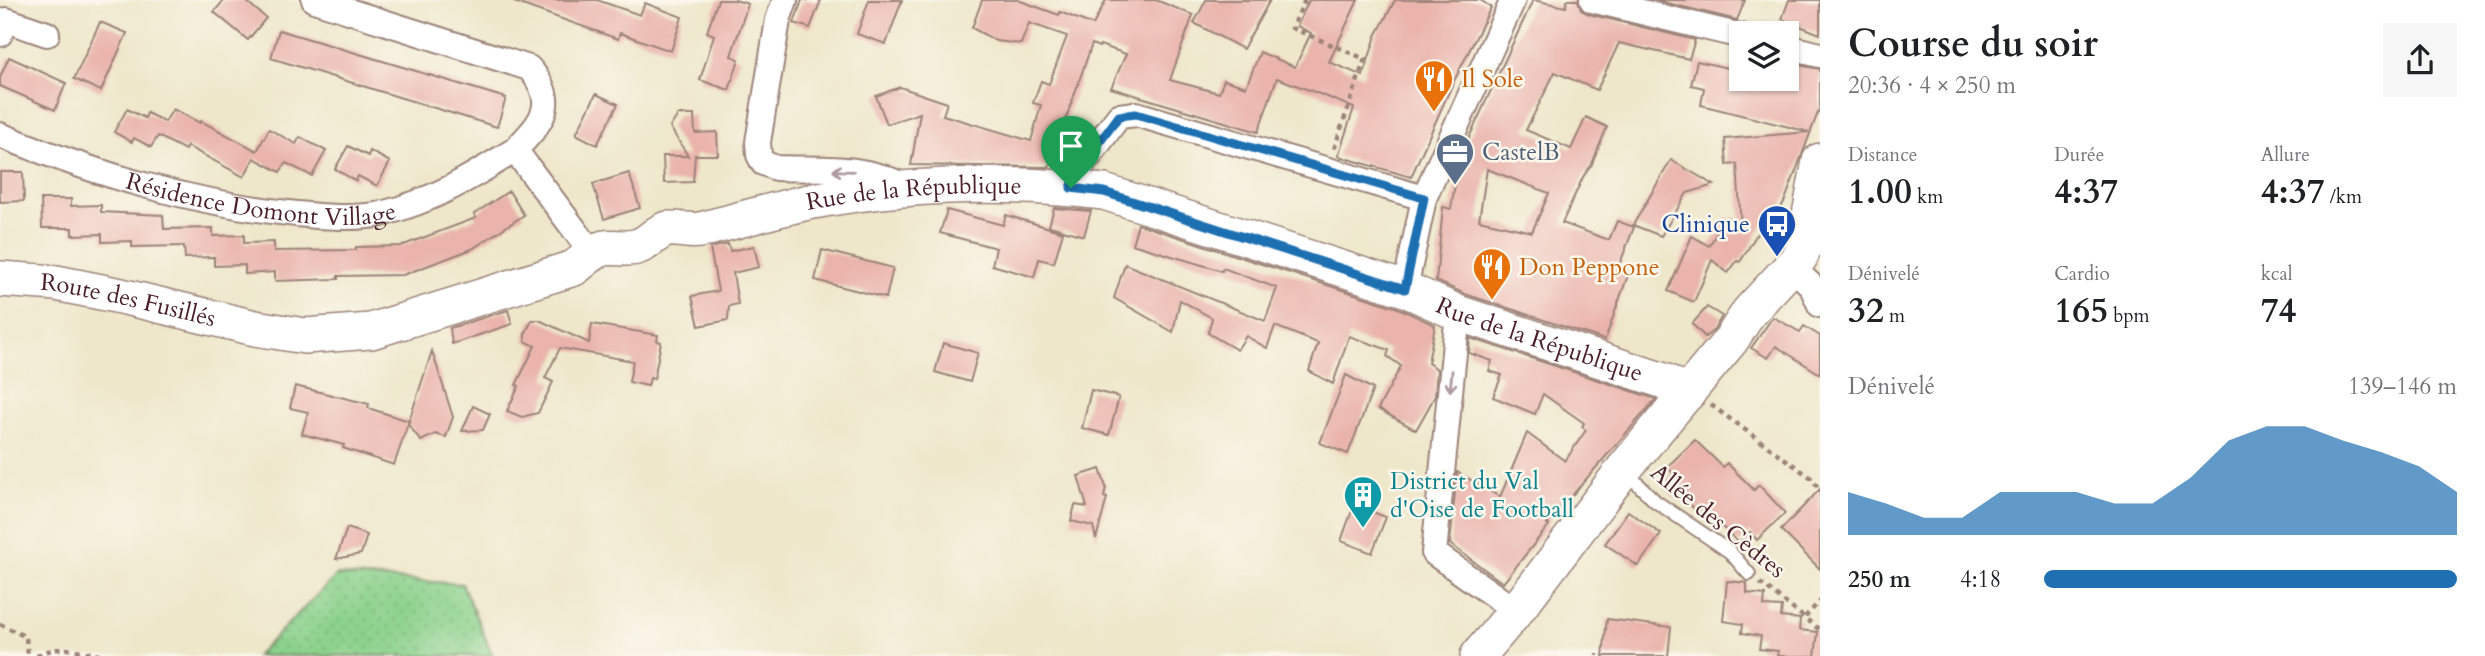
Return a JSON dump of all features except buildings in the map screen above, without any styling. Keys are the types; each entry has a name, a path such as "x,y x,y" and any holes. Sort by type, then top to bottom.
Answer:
{"street":[{"name":"Résidence Domont Village","path":"0,135 70,163 157,190 261,211 320,216 378,215 451,190 515,150 540,124 545,104 543,84 529,68 314,0"},
{"path":"785,0 778,20 758,142 763,163 776,168 871,172 893,179 907,189"},
{"path":"1405,289 1424,198 1513,0"},
{"path":"1592,0 1729,33"},
{"path":"0,34 6,20 47,34"},
{"path":"1799,50 1820,55"},
{"path":"1071,188 1078,171 1119,116 1136,114 1424,198"},
{"path":"515,150 592,253"},
{"path":"1478,656 1516,611 1623,470 1698,397 1731,340 1758,302 1793,268 1804,247 1820,161"},
{"name":"Rue de la République","path":"255,328 305,336 371,331 574,268 592,253 605,248 625,249 641,246 659,232 671,229 696,231 815,201 907,189 964,186 1071,188 1104,192 1405,289 1458,313 1664,381 1698,397"},
{"path":"1793,268 1811,285 1820,305"},
{"name":"Route des Fusillés","path":"0,279 56,283 255,328"},
{"path":"1458,313 1434,553 1516,611"}],"lane":[{"name":"Allée des Cèdres","path":"1623,470 1655,502 1730,552 1749,574"}],"path":[{"path":"1305,0 1293,28 1365,59 1327,170"},
{"path":"1698,397 1810,477 1820,490"},
{"name":"Allée des Cèdres","path":"1749,574 1820,630"},
{"path":"1805,617 1820,601"},
{"path":"0,624 26,638 28,656"},
{"path":"37,656 45,650 70,648 103,656"}],"green space":[{"path":"337,575 462,584 493,656 256,656"}],"place":[{"name":"Il Sole","path":"1434,113"},
{"name":"CastelB","path":"1455,186"},
{"name":"Clinique","path":"1777,258"},
{"name":"Don Peppone","path":"1492,301"},
{"name":"District du Val d'Oise de Football","path":"1363,529"}],"route":[{"path":"1136,114 1424,198 1405,289 1104,192 1071,188 1078,171 1119,116 1136,114"}]}
